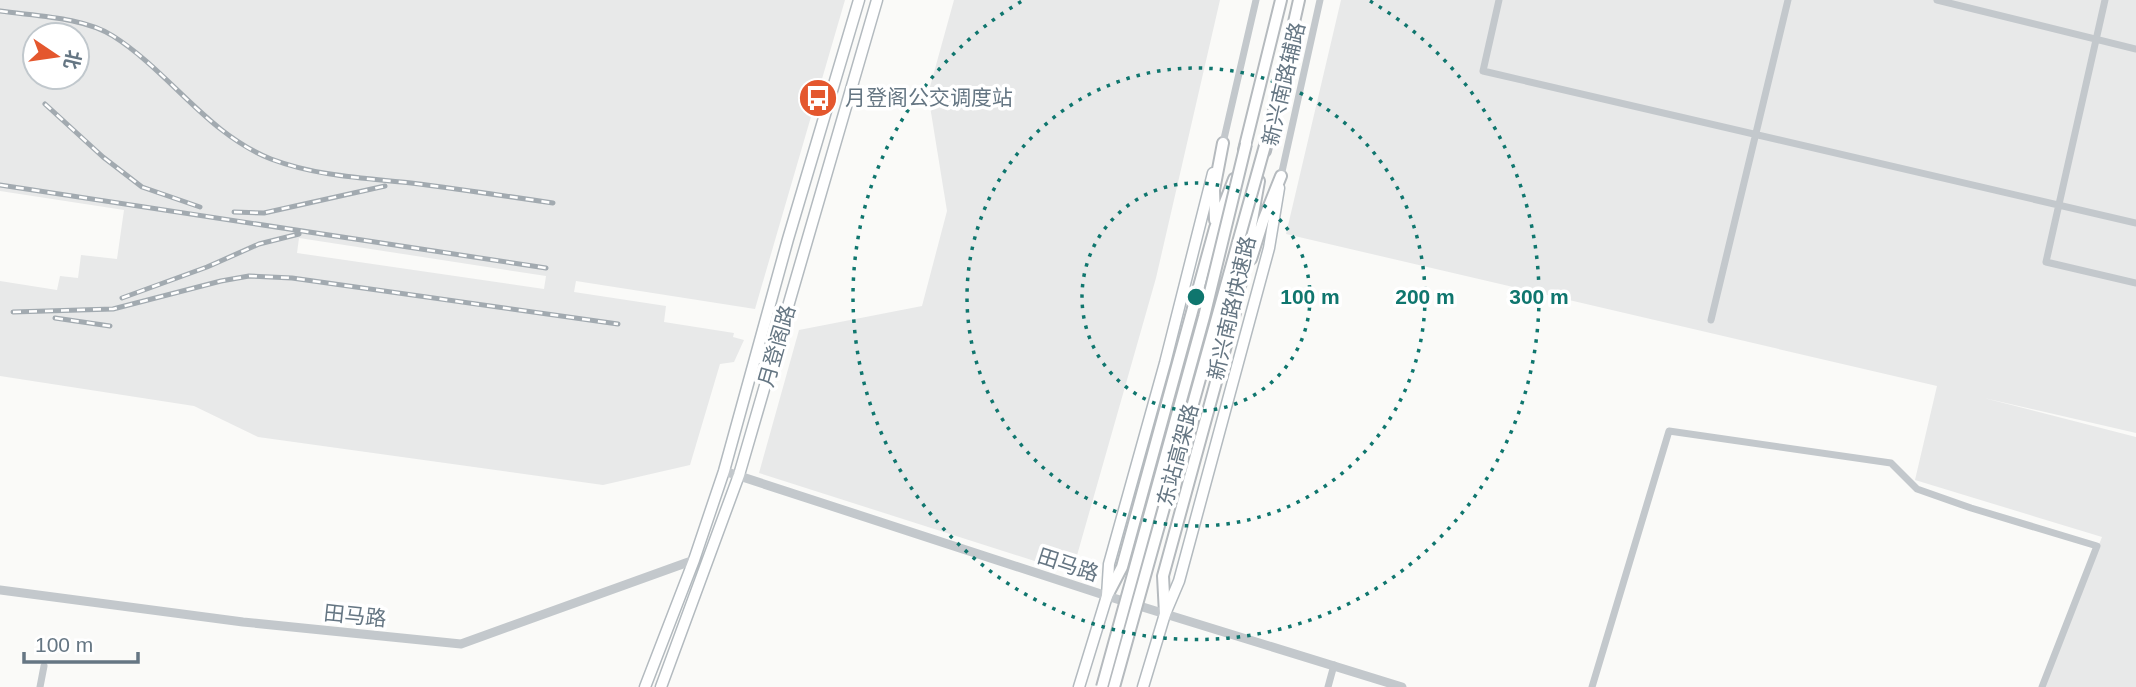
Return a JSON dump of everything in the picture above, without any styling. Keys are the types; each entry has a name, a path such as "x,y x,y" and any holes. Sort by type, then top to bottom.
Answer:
{"main road":[{"name":"月登阁路","path":"645,687 694,560 724,471 788,239 859,0"},
{"name":"月登阁路","path":"662,687 708,565 738,475 877,0"},
{"name":"新兴南路快速路","path":"1107,596 1122,567 1215,228 1246,144 1280,0"},
{"name":"新兴南路快速路","path":"1165,614 1163,576 1236,309 1266,142 1299,0"},
{"name":"东站高架路","path":"1114,687 1266,142"},
{"path":"1215,228 1214,190 1223,143"},
{"path":"1079,687 1107,596 1109,564 1223,143"},
{"name":"东站高架路","path":"1102,687 1204,317 1246,144"},
{"path":"1236,309 1263,221 1281,176"},
{"path":"1143,687 1165,614 1179,582 1269,248 1281,176"}],"street":[{"path":"1223,143 1256,0"},
{"name":"新兴南路辅路","path":"1281,176 1320,0"},
{"path":"1499,0 1483,71 2136,223"},
{"path":"1711,320 1788,0"},
{"path":"1937,0 2136,49"},
{"path":"2105,0 2046,262 2136,284"},
{"path":"1592,687 1670,431 1891,463 1916,489 2098,546 2042,687"},
{"name":"田马路","path":"724,471 1107,596 1402,687"},
{"name":"田马路","path":"0,590 243,622 461,644 694,560"},
{"path":"1328,687 1334,665"},
{"path":"40,687 44,666"}],"shaded area":[{"path":"0,0 845,0 755,309 576,281 574,292 666,306 664,322 734,333 733,337 744,340 734,362 720,364 690,465 603,485 258,437 194,406 0,376 0,281 57,290 60,276 78,278 81,255 117,259 124,210 0,191","holes":["299,238 546,276 544,289 297,253"]},
{"path":"954,0 1220,0 1156,278 1072,573 759,473 799,330 922,306 947,211 928,94"},
{"path":"1341,0 2136,0 2136,433 1984,398 2136,437 2136,687 2042,687 2102,537 1915,480 1937,386 1286,234"}],"railway":[{"path":"0,11 73,21 113,36 153,67 227,134 248,148 288,165 340,176 553,203"},
{"path":"45,104 103,157 142,187 200,207"},
{"path":"0,185 546,268"},
{"path":"234,212 264,213 385,186"},
{"path":"122,298 207,267 259,244 299,234"},
{"path":"13,312 113,309 249,276 292,278 618,324"},
{"path":"55,318 110,326"}],"place":[{"name":"月登阁公交调度站","path":"818,98"}]}
